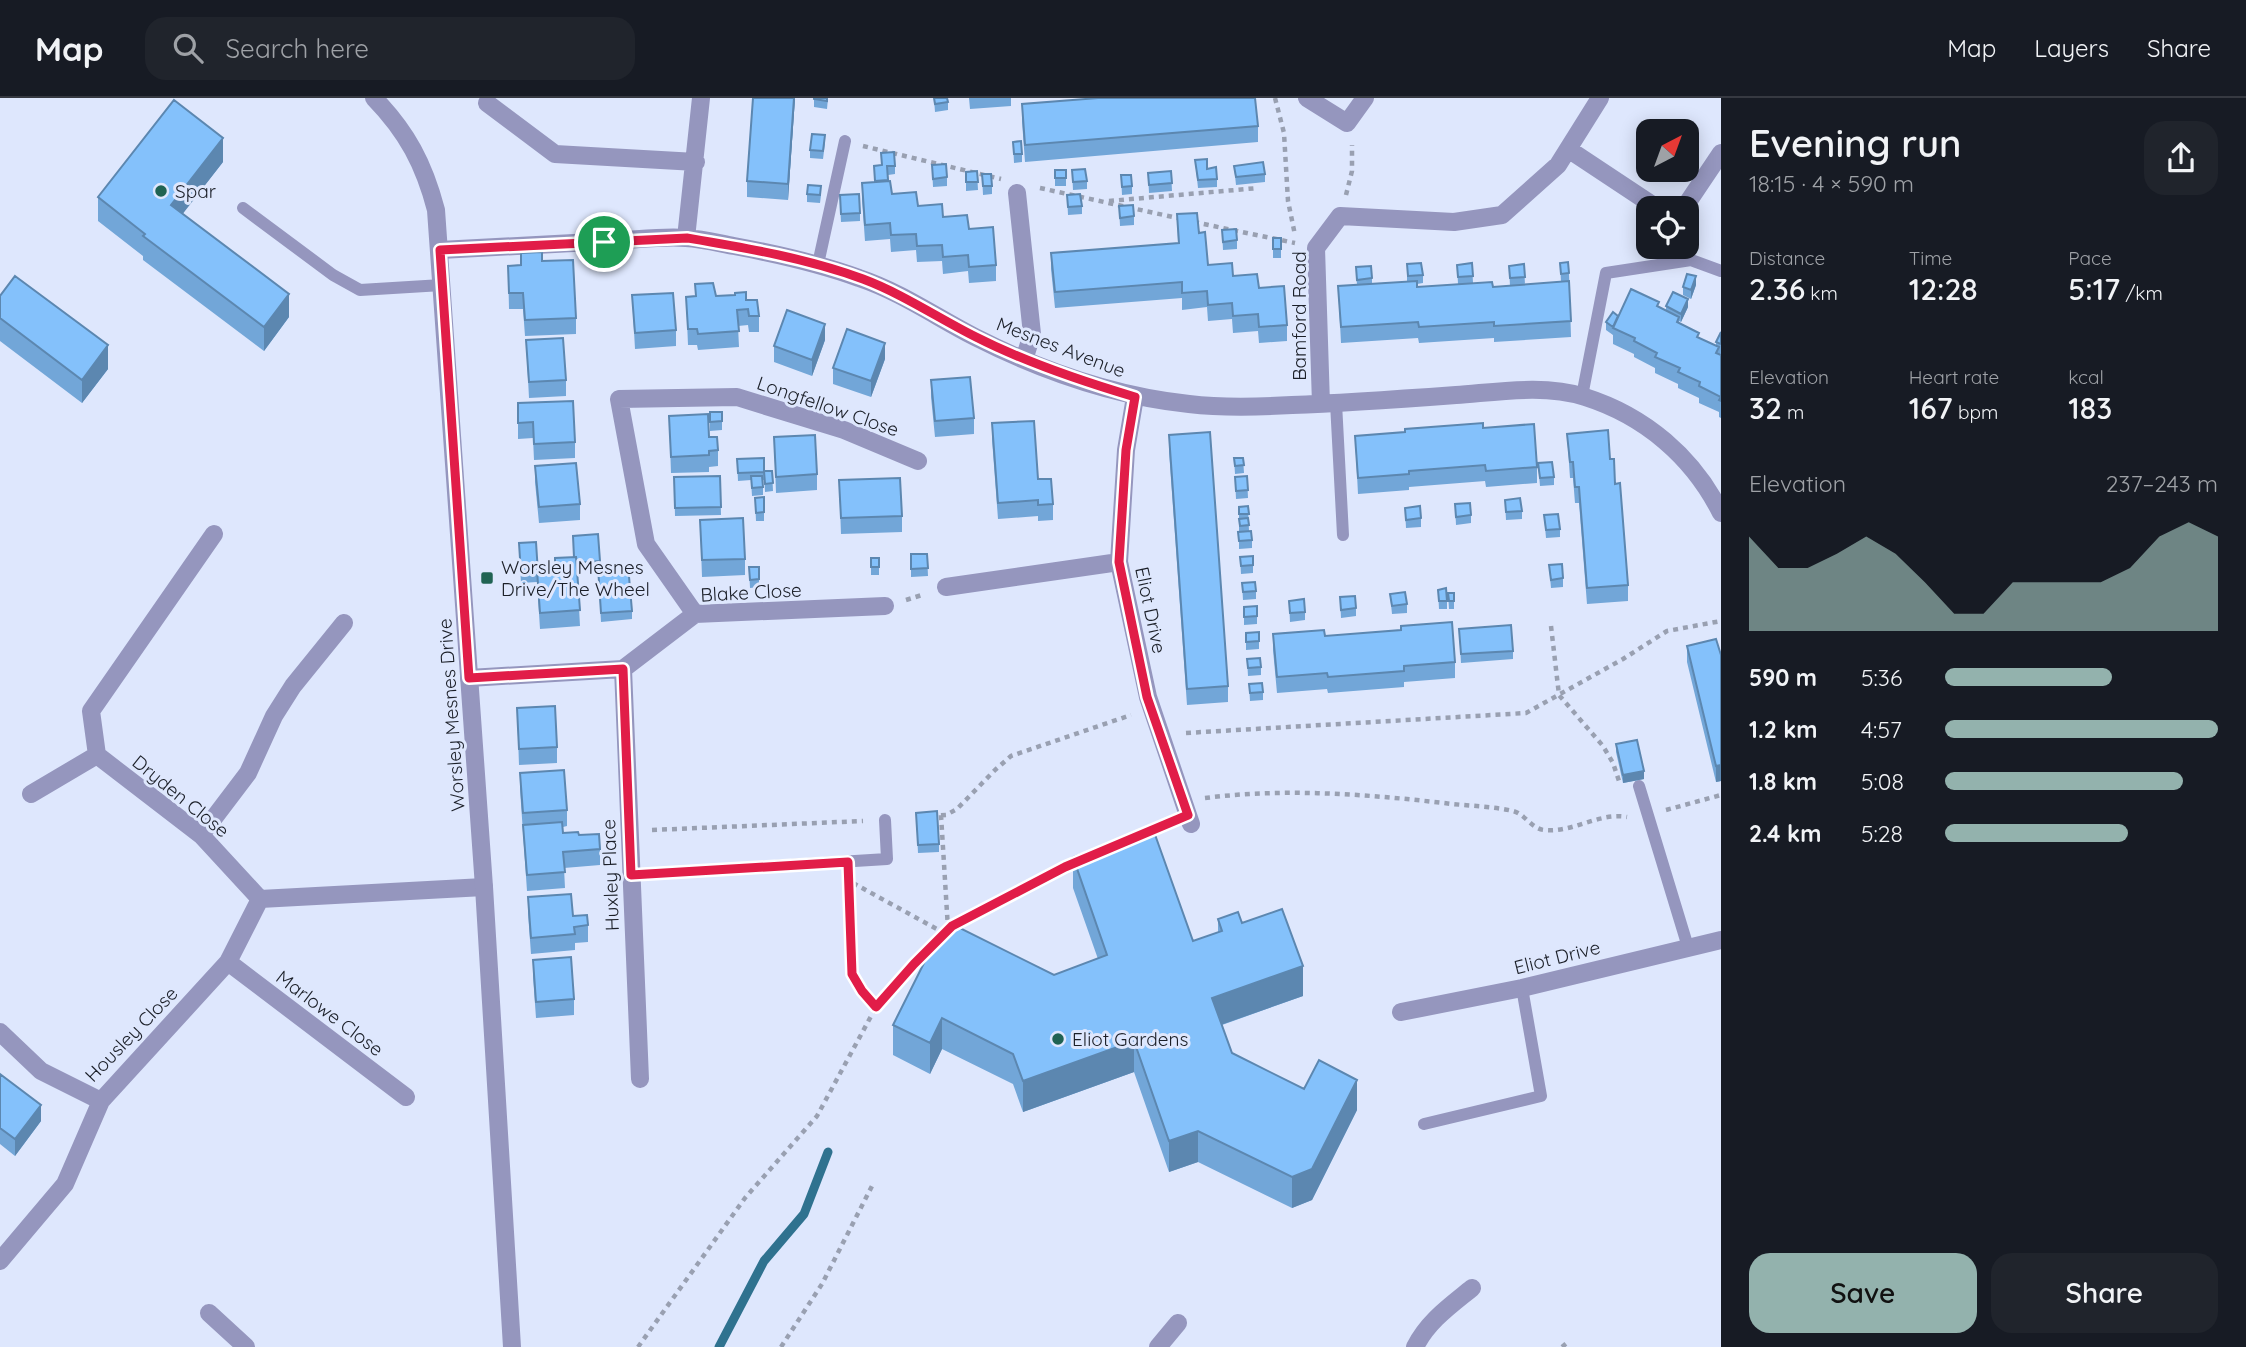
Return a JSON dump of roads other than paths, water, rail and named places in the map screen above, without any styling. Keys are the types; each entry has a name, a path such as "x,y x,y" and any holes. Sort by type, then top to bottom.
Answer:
{"street":[{"name":"Worsley Mesnes Drive","path":"374,98 411,142 429,182 436,210 484,887 512,1347"},
{"path":"687,238 701,98"},
{"path":"1307,98 1348,124 1365,98"},
{"path":"1600,98 1568,149 1639,196"},
{"path":"487,103 555,154 696,162"},
{"name":"Bamford Road","path":"1329,403 1316,248 1340,216 1454,222 1502,215 1558,165 1568,149"},
{"path":"1692,196 1721,153"},
{"path":"1017,186 1032,334 1024,360"},
{"name":"Mesnes Avenue","path":"440,250 687,238 769,252 864,279 902,296 975,337 1024,360 1076,379 1135,397 1193,405 1249,407 1536,390 1582,396 1614,408 1644,424 1668,443 1692,467 1711,493 1721,513"},
{"name":"Longfellow Close","path":"695,614 646,544 619,399 737,397 844,430 918,461"},
{"name":"Eliot Drive","path":"1135,397 1126,450 1119,562 1147,697 1187,813"},
{"path":"31,794 97,755 91,710 214,534"},
{"path":"946,587 1119,562"},
{"name":"Blake Close","path":"623,669 695,614 885,606"},
{"path":"201,835 247,773 274,716 293,686 344,623"},
{"path":"469,678 623,669"},
{"name":"Huxley Place","path":"623,669 640,1079"},
{"name":"Dryden Close","path":"97,755 201,835 260,899"},
{"path":"260,899 484,887"},
{"name":"Housley Close","path":"0,1032 41,1072 101,1101 228,962 260,899"},
{"name":"Eliot Drive","path":"1401,1012 1522,988 1721,940"},
{"name":"Marlowe Close","path":"228,962 407,1097"},
{"path":"1,1261 65,1184 101,1101"},
{"path":"1415,1347 1435,1318 1472,1288"},
{"path":"209,1313 246,1347"},
{"path":"1158,1347 1178,1322"}],"lane":[{"path":"818,264 845,141"},
{"path":"243,208 333,275 360,290 442,285"},
{"path":"1582,396 1606,273 1691,260 1721,271"},
{"path":"1329,403 1343,535"},
{"path":"1639,786 1688,947"},
{"path":"631,875 887,859 885,820"},
{"path":"1424,1124 1541,1096 1522,988"}],"waterway":[{"path":"719,1347 764,1261 804,1214 828,1152"}],"place":[{"name":"Spar","path":"161,191"},
{"name":"Worsley Mesnes Drive/The Wheel","path":"487,578"},
{"name":"Eliot Gardens","path":"1058,1039"}]}
